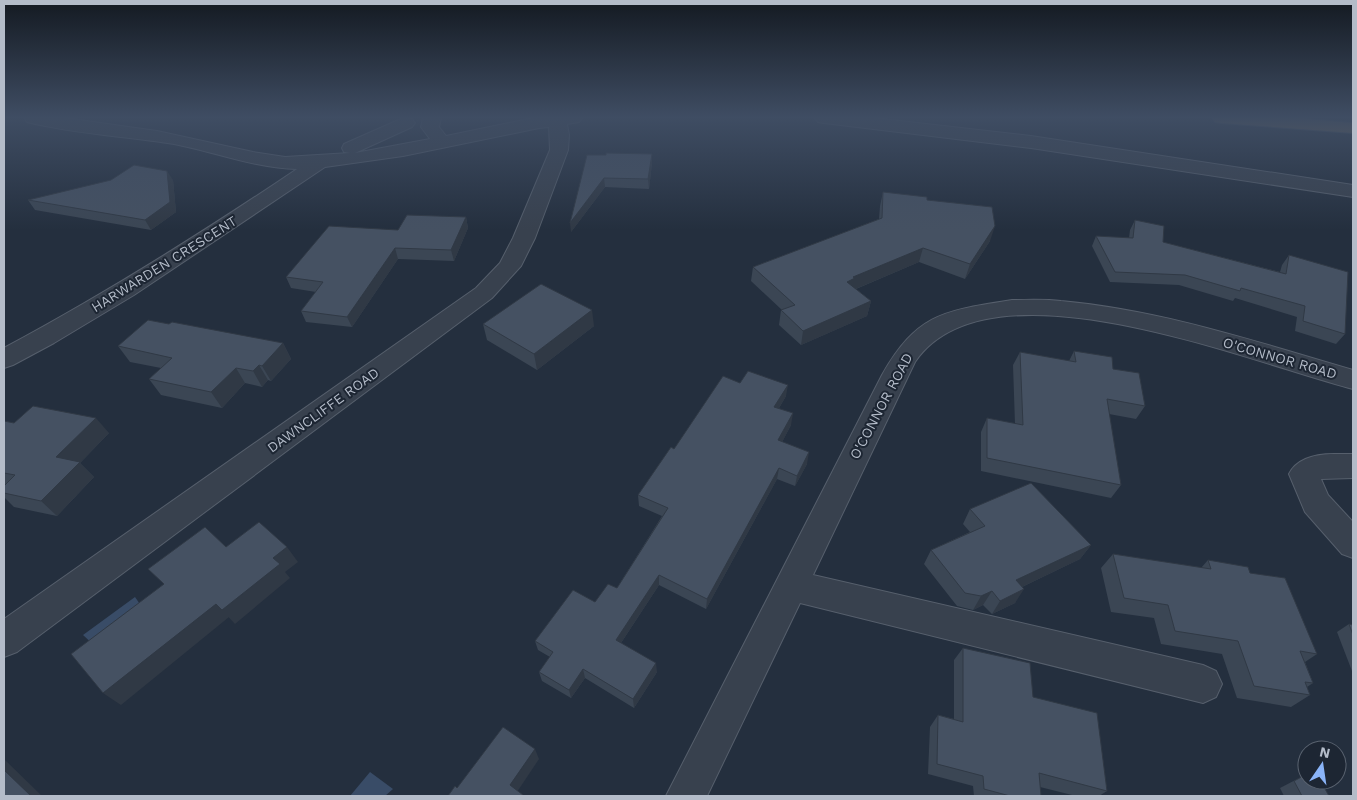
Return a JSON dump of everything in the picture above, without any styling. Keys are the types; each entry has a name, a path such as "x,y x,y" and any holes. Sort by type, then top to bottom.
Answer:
{"street":[{"path":"242,155 263,160 310,162 362,155"},
{"path":"310,162 329,155"},
{"name":"DAWNCLIFFE ROAD","path":"4,640 484,293 510,266 524,238 557,155"},
{"path":"1119,155 1353,191"},
{"name":"HARWARDEN CRESCENT","path":"4,359 53,334 258,205 310,162"},
{"name":"O'CONNOR ROAD","path":"686,796 895,375 912,348 947,321 992,309 1047,308 1097,313 1146,322 1206,337 1353,380"},
{"path":"1353,466 1312,468 1304,474 1316,503 1353,544"},
{"path":"790,585 1203,684"}],"water":[{"path":"135,597 144,610 96,647 83,635"},
{"path":"370,772 393,789 385,796 350,796"}],"building":[{"path":"587,155 652,155 648,179 604,178 570,223"},
{"path":"134,165 167,171 170,202 145,220 28,200 111,180"},
{"path":"883,192 927,197 927,200 992,207 995,226 970,264 923,248 853,277 855,278 847,282 871,301 803,331 781,310 795,305 753,267 882,218"},
{"path":"407,215 466,217 451,250 395,248 347,317 301,311 323,282 286,277 329,226 398,230"},
{"path":"1135,220 1164,226 1163,242 1286,274 1289,255 1348,272 1345,334 1303,321 1305,306 1241,288 1240,291 1185,275 1115,272 1096,236 1133,238"},
{"path":"541,284 592,310 534,354 483,324"},
{"path":"148,320 169,324 172,322 283,343 262,366 259,365 253,371 236,368 211,392 149,379 172,358 118,346"},
{"path":"1074,351 1112,357 1113,369 1139,373 1145,406 1107,399 1121,485 987,458 987,418 1023,425 1020,352 1076,362"},
{"path":"748,371 788,385 774,407 793,413 778,440 809,452 797,476 779,468 707,599 659,575 616,640 656,663 633,699 583,669 569,690 539,672 553,652 535,641 573,590 595,602 608,584 617,588 668,508 638,495 671,447 674,449 723,376 740,383"},
{"path":"33,406 96,418 56,457 80,462 41,501 4,493 4,486 15,475 4,473 4,421 14,423"},
{"path":"1031,483 1091,545 1016,580 1024,589 1000,601 992,591 981,596 965,593 931,550 985,526 970,509"},
{"path":"259,522 287,547 273,558 280,564 222,610 216,604 103,693 71,654 164,584 148,569 205,527 226,547"},
{"path":"1113,554 1211,569 1208,560 1248,567 1250,573 1285,578 1317,654 1300,651 1313,683 1305,682 1310,695 1254,686 1238,641 1175,631 1168,605 1124,598"},
{"path":"1349,624 1353,625 1353,635"},
{"path":"963,648 1030,663 1033,697 1097,713 1107,791 1039,773 1041,796 1010,796 984,789 983,776 937,764 938,715 963,722"},
{"path":"503,727 535,749 510,785 523,795 448,796 455,786 457,788"},
{"path":"4,770 31,796 4,796"},
{"path":"1299,790 1326,790 1329,796 1302,796"}]}
